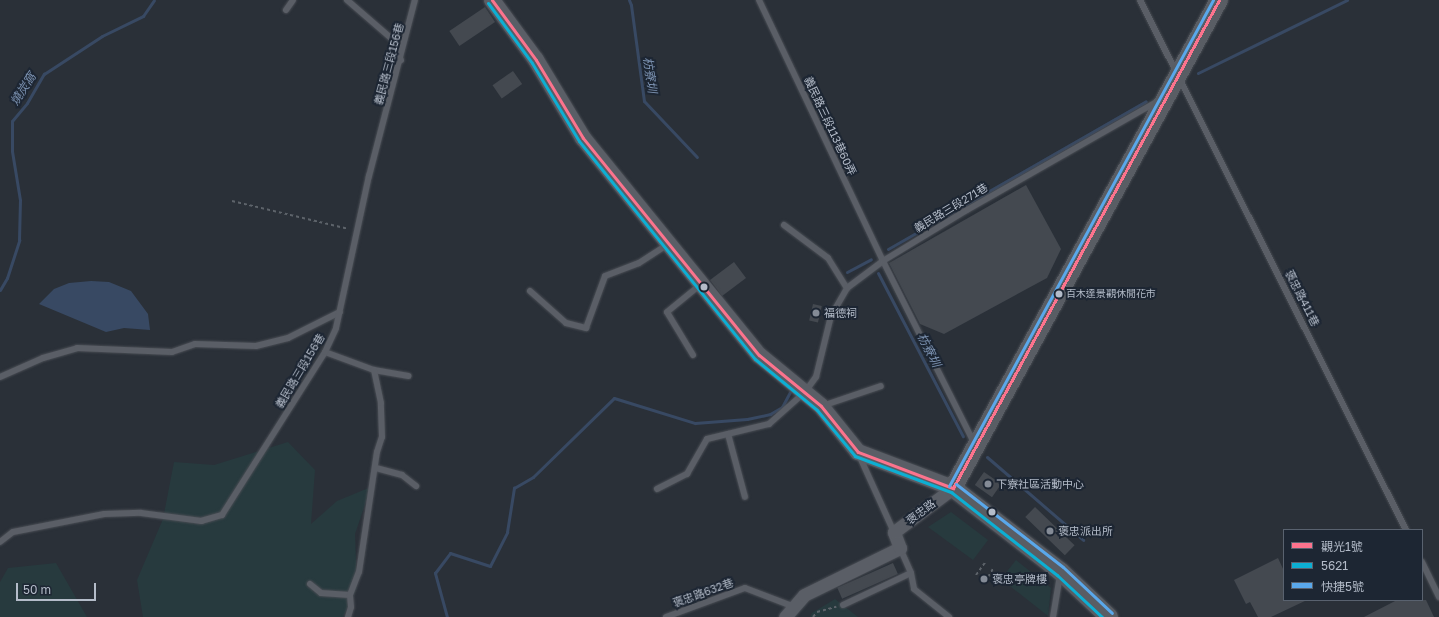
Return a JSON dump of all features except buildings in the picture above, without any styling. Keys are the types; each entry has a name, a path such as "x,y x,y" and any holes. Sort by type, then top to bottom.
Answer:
{"main road":[{"name":"褒忠路","path":"953,488 1219,0"},
{"path":"953,488 1060,571 1106,615"}],"street":[{"path":"492,0 536,60 583,138 700,285 759,355 821,406 858,452 953,488"},
{"name":"褒忠路","path":"894,532 953,488"},
{"path":"789,612 804,595 900,548 894,532"}],"lane":[{"path":"286,10 293,0"},
{"path":"347,0 392,39 401,60"},
{"name":"義民路三段156巷","path":"0,542 13,532 104,514 141,513 201,521 222,515 325,352 340,312 356,230 401,60 415,0"},
{"name":"義民路三段113巷60弄","path":"759,0 883,261 976,446"},
{"name":"褒忠路411巷","path":"1140,0 1405,529"},
{"name":"義民路三段271巷","path":"657,489 687,474 707,439 775,420 805,392 816,377 831,316 847,288 883,261 967,210 1168,95"},
{"path":"784,225 828,258 847,288"},
{"path":"530,291 566,323 586,328 605,276 639,263 668,244"},
{"path":"693,355 667,312 700,285"},
{"path":"0,377 43,358 77,348 172,352 195,344 256,346 288,338 340,312"},
{"path":"325,352 374,370 408,376"},
{"path":"348,617 351,606 350,595 359,572 376,468 377,452 382,437 381,403 374,370"},
{"path":"821,406 881,386"},
{"path":"728,434 745,497"},
{"path":"858,452 894,532"},
{"path":"376,468 402,475 416,486"},
{"path":"900,548 911,573 914,589 949,617"},
{"path":"1423,564 1439,597"},
{"path":"1053,617 1060,571"},
{"path":"843,605 911,573"},
{"path":"310,584 321,593 350,595"},
{"name":"褒忠路632巷","path":"666,617 745,588 789,612"}],"path":[{"path":"232,201 356,230"},
{"path":"976,575 986,561"},
{"path":"984,582 994,567"},
{"path":"812,617 817,612 843,605"}],"green space":[{"path":"288,442 315,470 311,524 337,501 371,487 355,534 357,588 343,617 143,617 137,580 163,519 174,462 214,465"},
{"path":"951,512 988,540 973,560 928,527"},
{"path":"1016,560 1051,588 1048,616 1001,579"},
{"path":"56,563 87,617 0,617 0,582 8,568"},
{"path":"835,599 858,617 810,617 812,613"}],"water":[{"path":"91,281 109,282 131,291 148,314 150,330 124,328 106,332 39,304 54,289 69,283"}],"waterway":[{"name":"燒炭窩","path":"0,290 7,278 19,240 20,200 12,151 12,121 27,103 44,74 102,36 143,16 154,0"},
{"name":"枋寮圳","path":"629,0 631,5 644,101 697,157"},
{"path":"1198,73 1347,0"},
{"path":"888,249 1146,101"},
{"name":"枋寮圳","path":"847,272 871,259"},
{"name":"枋寮圳","path":"878,273 963,436"},
{"path":"447,617 435,573 450,553 490,566 507,532 514,488 533,477 614,398 695,423 747,419 770,414 782,407 790,392"},
{"name":"枋寮圳","path":"987,457 1083,540"}],"transit line":[{"name":"觀光1號","path":"492,0 536,60 583,138 759,355 821,406 858,452 953,488"},
{"name":"快捷5號","path":"949,486 1213,0"},
{"name":"觀光1號","path":"953,488 1219,0"},
{"name":"5621","path":"488,3 532,63 579,141 755,359 817,410 855,456 951,492 1057,575 1102,617"},
{"name":"快捷5號","path":"956,484 1063,567 1112,613"}],"place":[{"name":"百木達景觀休閒花市","path":"1059,294"},
{"name":"福德祠","path":"816,313"},
{"name":"下寮社區活動中心","path":"988,484"},
{"name":"褒忠派出所","path":"1050,531"},
{"name":"褒忠亭牌樓","path":"984,579"}]}
